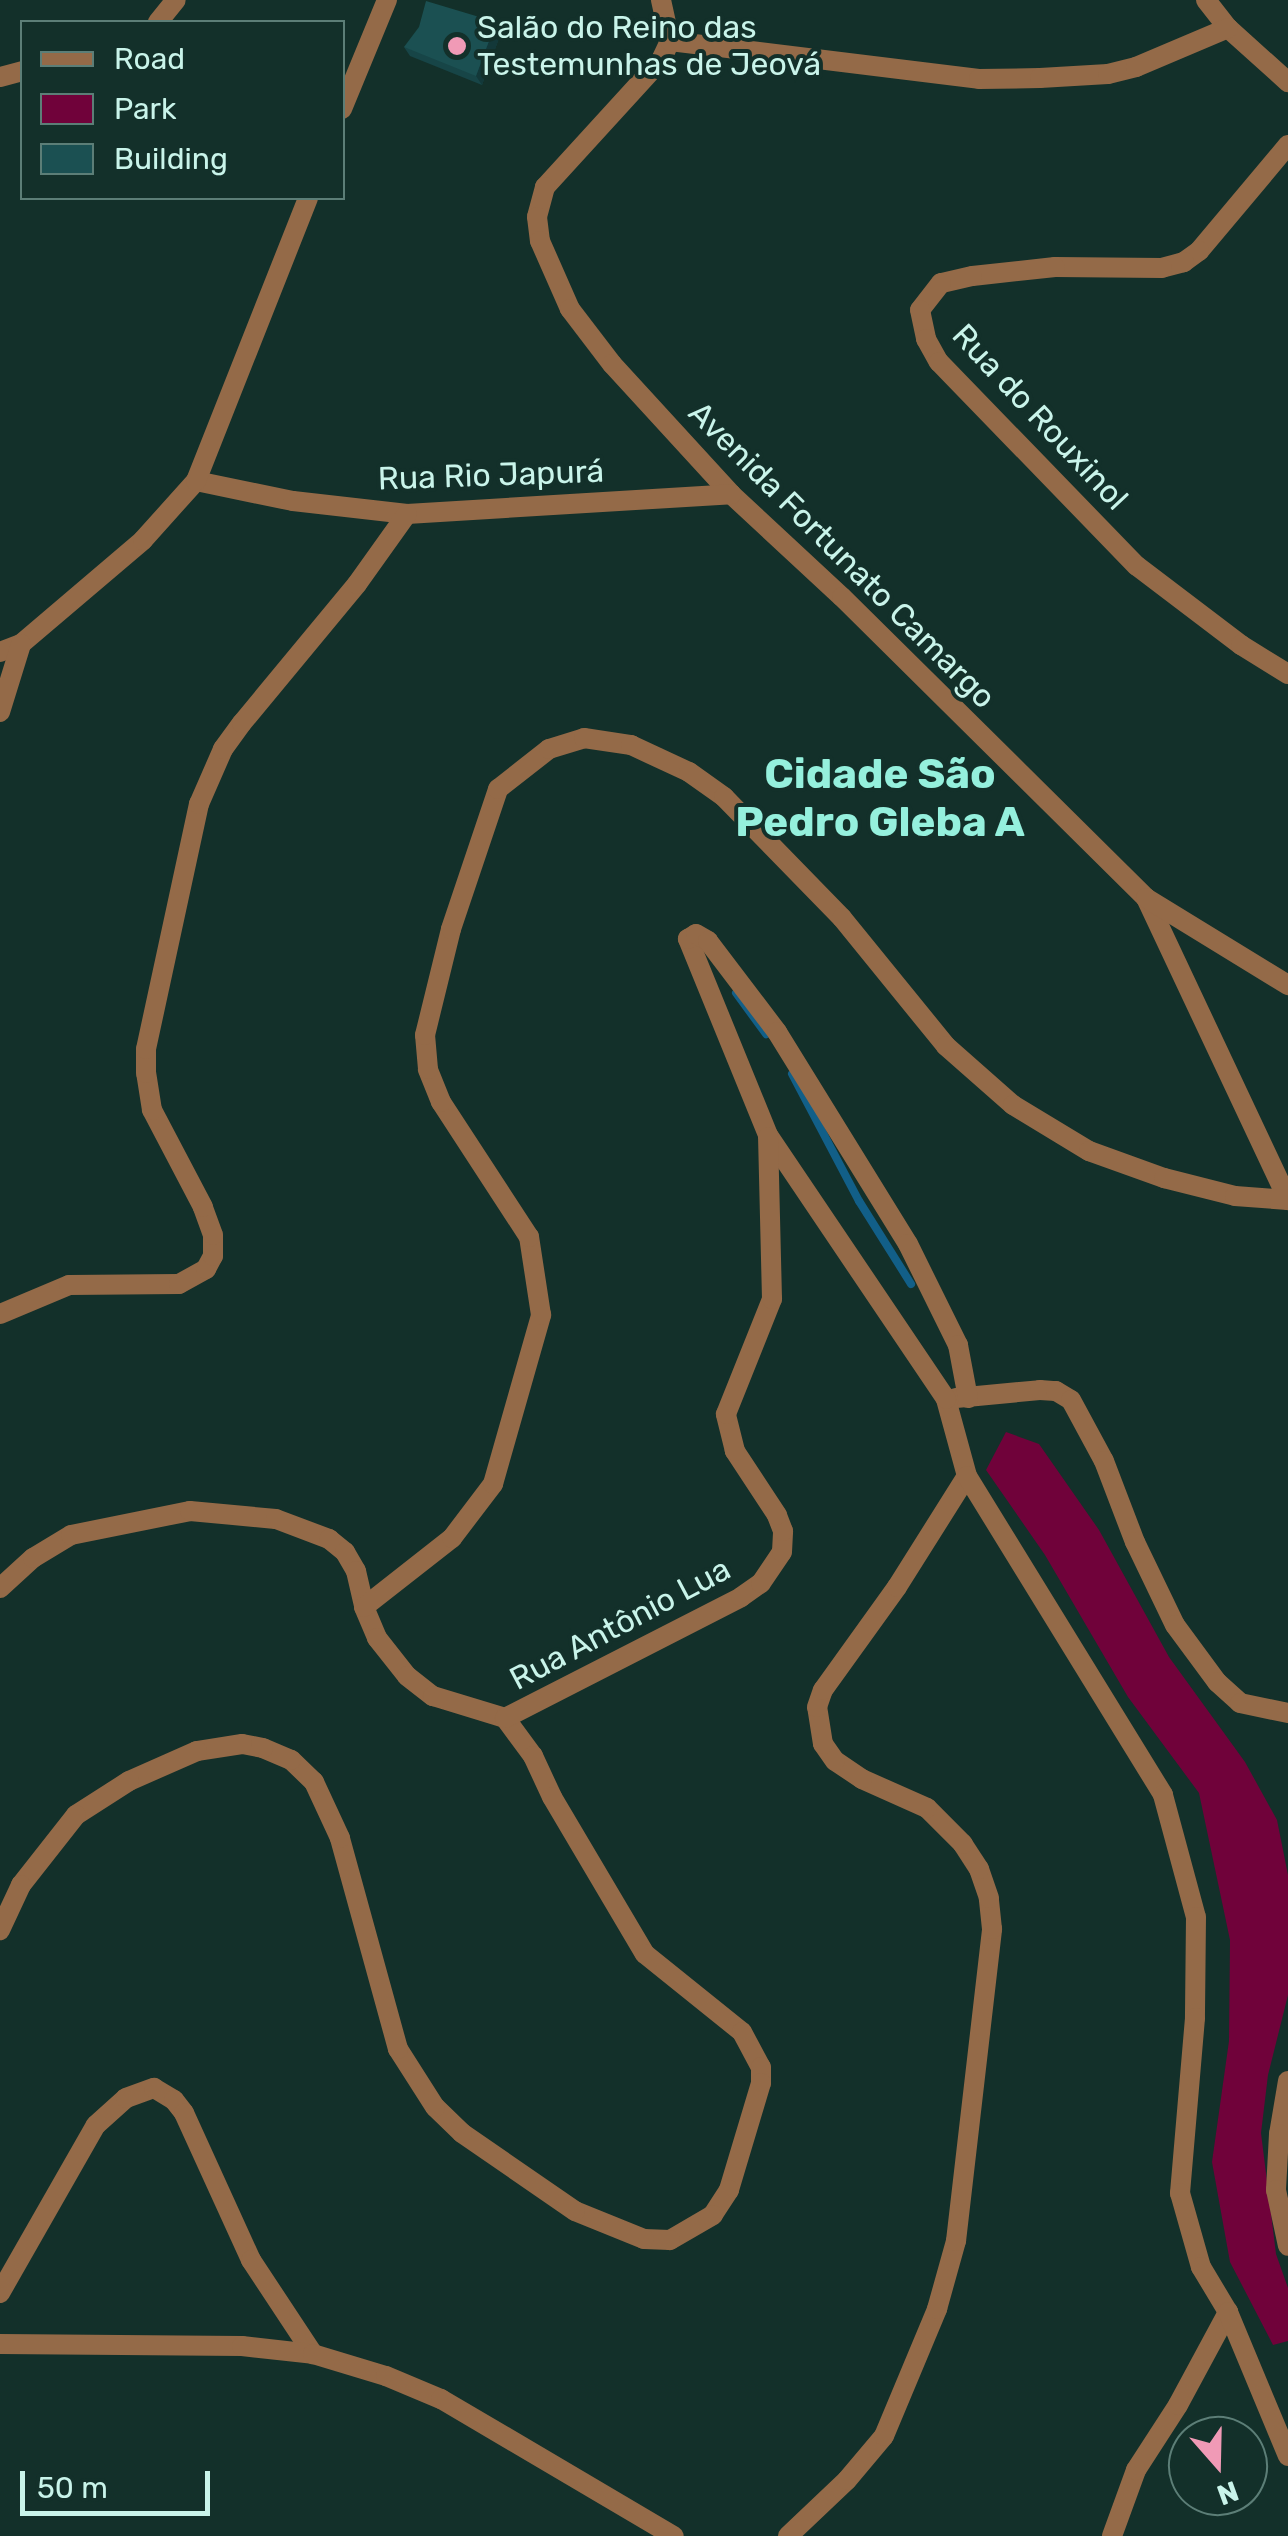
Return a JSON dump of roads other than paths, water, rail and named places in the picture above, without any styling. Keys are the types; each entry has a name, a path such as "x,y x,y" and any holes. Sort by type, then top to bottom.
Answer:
{"street":[{"path":"160,20 176,0"},
{"path":"345,102 387,0"},
{"path":"661,0 670,40 978,79 1108,74 1136,67 1228,28"},
{"path":"1206,0 1228,28 1288,82"},
{"name":"Avenida Fortunato Camargo","path":"670,40 661,60 545,187 538,217 540,241 570,310 612,364 731,494 842,597 1146,898 1288,1200"},
{"name":"Rua do Rouxinol","path":"1288,145 1199,251 1184,262 1162,268 1055,268 972,276 941,283 920,310 926,339 939,362 1138,566 1241,645 1288,674"},
{"path":"0,652 21,644 143,540 196,481 307,200"},
{"name":"Rua Rio Japurá","path":"196,481 293,501 408,514 731,494"},
{"path":"0,1314 69,1286 179,1284 206,1269 213,1256 213,1235 203,1207 152,1110 146,1073 146,1049 199,804 232,736 408,514"},
{"path":"0,712 21,644"},
{"path":"364,1606 452,1538 493,1484 541,1314 529,1237 441,1102 428,1069 425,1036 450,929 498,789 549,748 584,738 630,745 689,772 724,797 842,918 946,1046 1012,1104 1089,1151 1164,1178 1235,1196 1288,1200"},
{"path":"1146,898 1288,985"},
{"path":"968,1398 958,1345 943,1307 777,1032 715,950 696,934 688,938 694,961 768,1134 946,1398 966,1476 1162,1796 1196,1917 1196,1970 1180,2193 1201,2267 1228,2312 1288,2456"},
{"name":"Rua Antônio Lua","path":"505,1718 741,1597 761,1583 782,1552 783,1530 777,1515 735,1451 726,1414 772,1299 768,1134"},
{"path":"946,1398 1040,1390 1056,1391 1071,1400 1104,1461 1134,1542 1175,1626 1217,1682 1240,1703 1288,1713"},
{"path":"788,2536 848,2480 884,2436 937,2308 956,2241 992,1929 989,1898 979,1869 945,1824 927,1808 835,1761 823,1744 817,1708 824,1690 898,1587 966,1476"},
{"path":"0,1588 34,1558 71,1535 190,1512 228,1512 276,1519 329,1539 345,1552 356,1572 364,1606 378,1638 407,1676 432,1696 505,1718 534,1756 552,1797 645,1954 742,2032 762,2068 730,2190 714,2216 670,2240 644,2239 575,2211 462,2133 435,2106 398,2049 340,1838 314,1782 291,1760 242,1744 197,1751 129,1781 76,1815 52,1842 21,1885 0,1930"},
{"path":"1288,2081 1278,2134 1276,2190 1288,2246"},
{"path":"0,2292 96,2125 126,2098 154,2088 174,2100 184,2114 251,2260 313,2354"},
{"path":"1112,2536 1136,2470 1178,2405 1228,2312"},
{"path":"0,2344 242,2346 313,2354 441,2399 674,2536"}],"waterway":[{"path":"736,993 766,1034"},
{"path":"792,1074 859,1201 911,1284"}],"place":[{"name":"Salão do Reino das Testemunhas de Jeová","path":"457,46"}],"district":[{"name":"Cidade São Pedro Gleba A","path":"880,798"}]}
